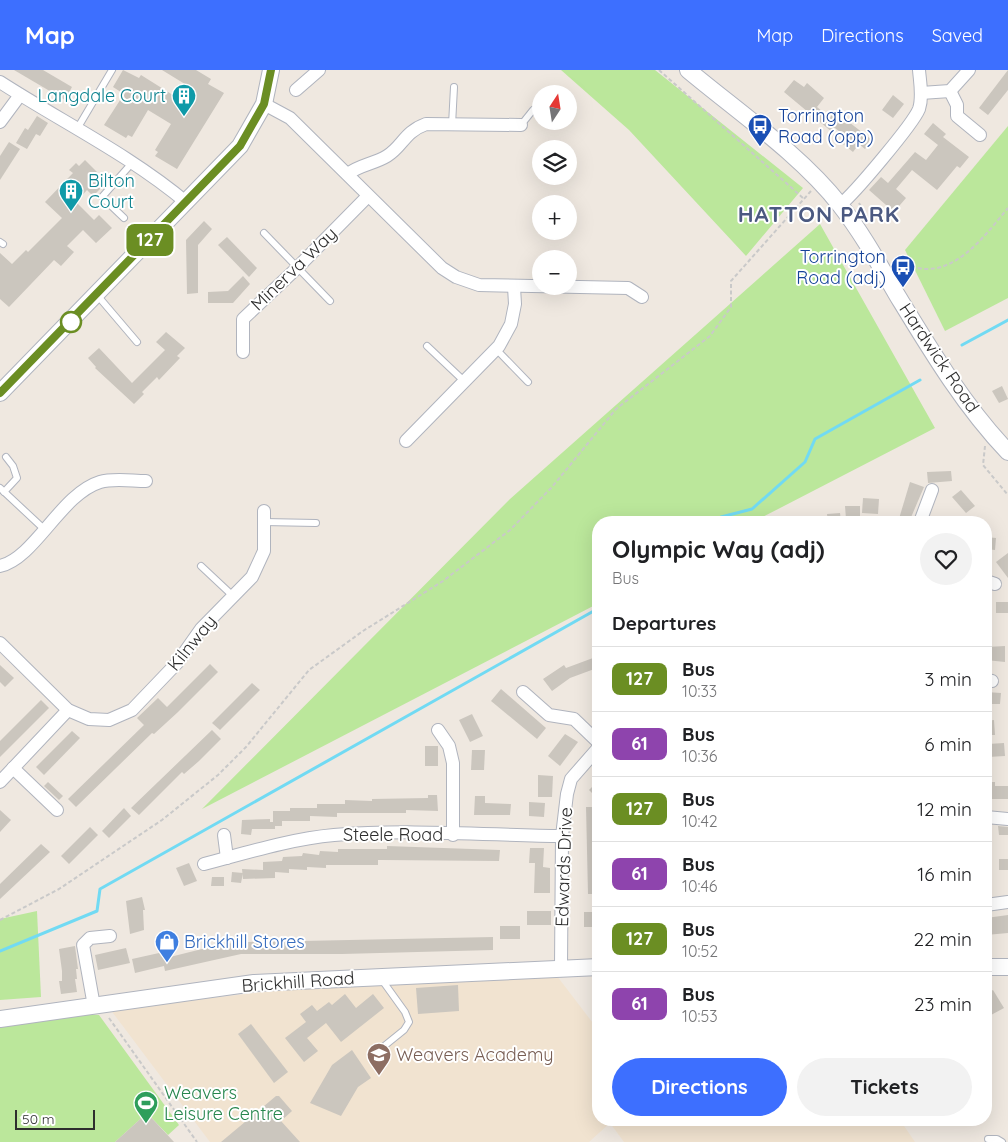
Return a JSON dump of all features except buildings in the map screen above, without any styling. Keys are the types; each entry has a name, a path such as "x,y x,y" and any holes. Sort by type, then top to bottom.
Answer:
{"street":[{"path":"0,393 187,203 240,146 264,104 271,70"},
{"path":"296,90 319,70"},
{"name":"Hardwick Road","path":"688,70 820,182 840,205 965,401 1008,452"},
{"path":"840,205 862,182 918,111 921,93 919,70"},
{"path":"921,93 950,91 970,70"},
{"path":"0,82 166,185 187,203"},
{"path":"950,91 956,105 957,116 980,135"},
{"path":"0,122 5,118 20,95"},
{"path":"264,104 290,118 442,268 456,277 479,285 628,288 642,297"},
{"path":"348,174 356,168 387,156 412,129 426,124 521,125"},
{"name":"Minerva Way","path":"243,352 243,318 297,268 368,196"},
{"path":"406,441 496,349 511,324 515,304 514,287"},
{"path":"0,566 21,554 81,490 101,482 146,481"},
{"path":"922,516 932,490"},
{"name":"Kilnway","path":"0,644 68,710 89,719 109,720 132,710 177,663 201,629 252,577 264,551 264,517"},
{"path":"523,692 549,715 574,719 592,736"},
{"path":"0,782 68,710"},
{"path":"438,730 449,746 453,763 452,835"},
{"name":"Edwards Drive","path":"561,967 562,836 567,794 571,779 592,755"},
{"path":"14,768 57,810"},
{"path":"992,818 1008,819"},
{"name":"Steele Road","path":"204,864 300,840 332,835 377,833 562,836"},
{"path":"224,834 227,858"},
{"path":"992,904 1008,902"},
{"path":"97,1006 83,945 90,938 110,936"},
{"name":"Brickhill Road","path":"0,1019 254,983 592,967"},
{"path":"992,967 1008,967"}],"lane":[{"path":"77,130 112,70"},
{"path":"452,125 454,87"},
{"path":"521,125 532,111"},
{"path":"124,218 102,196 132,163"},
{"path":"264,233 330,301"},
{"path":"97,295 137,342"},
{"path":"428,346 464,381"},
{"path":"496,349 528,382"},
{"path":"6,457 13,466 17,478 2,490 44,530"},
{"path":"264,517 316,523"},
{"path":"201,566 233,596"},
{"path":"378,1050 404,1030 409,1022 405,1012 380,977"},
{"path":"988,1139 997,1139 1002,1142"}],"path":[{"path":"659,70 803,198"},
{"path":"0,920 59,889 162,820 218,775 246,747 309,670 363,631 443,581 510,530 552,487 616,409 710,336 731,307 731,281 803,198 820,182"},
{"path":"889,259 925,269 943,268 959,259 986,235 1008,208"},
{"path":"97,1006 198,1142"}],"shaded area":[{"name":"Weavers Academy","path":"557,976 592,1022 592,1126 607,1126 589,1142 210,1142 110,1009 283,990"},
{"name":"Weavers Academy","path":"612,1126 904,1126 915,1142 624,1142"}],"green space":[{"path":"561,70 655,70 803,188 746,256 629,130"},
{"path":"1008,126 1008,298 945,331 905,250"},
{"path":"820,224 935,428 765,516 592,516 592,607 202,809 510,499"},
{"path":"37,911 41,997 0,1000 0,919"},
{"path":"85,1014 99,1015 179,1125 168,1135 147,1113 115,1142 0,1142 0,1025"}],"waterway":[{"path":"962,345 1008,320"},
{"path":"725,516 752,509 805,462 815,439 920,380"},
{"path":"0,951 97,911 100,889 592,612"}],"bus line":[{"name":"127","path":"0,393 187,203 240,146 264,104 271,70"}],"place":[{"name":"Langdale Court","path":"184,117"},
{"name":"Torrington Road (opp)","path":"760,147"},
{"name":"Bilton Court","path":"71,212"},
{"name":"Torrington Road (adj)","path":"903,288"},
{"name":"Brickhill Stores","path":"167,963"},
{"name":"Weavers Academy","path":"379,1076"},
{"name":"Weavers Leisure Centre","path":"146,1124"}],"district":[{"name":"HATTON PARK","path":"819,214"}]}
